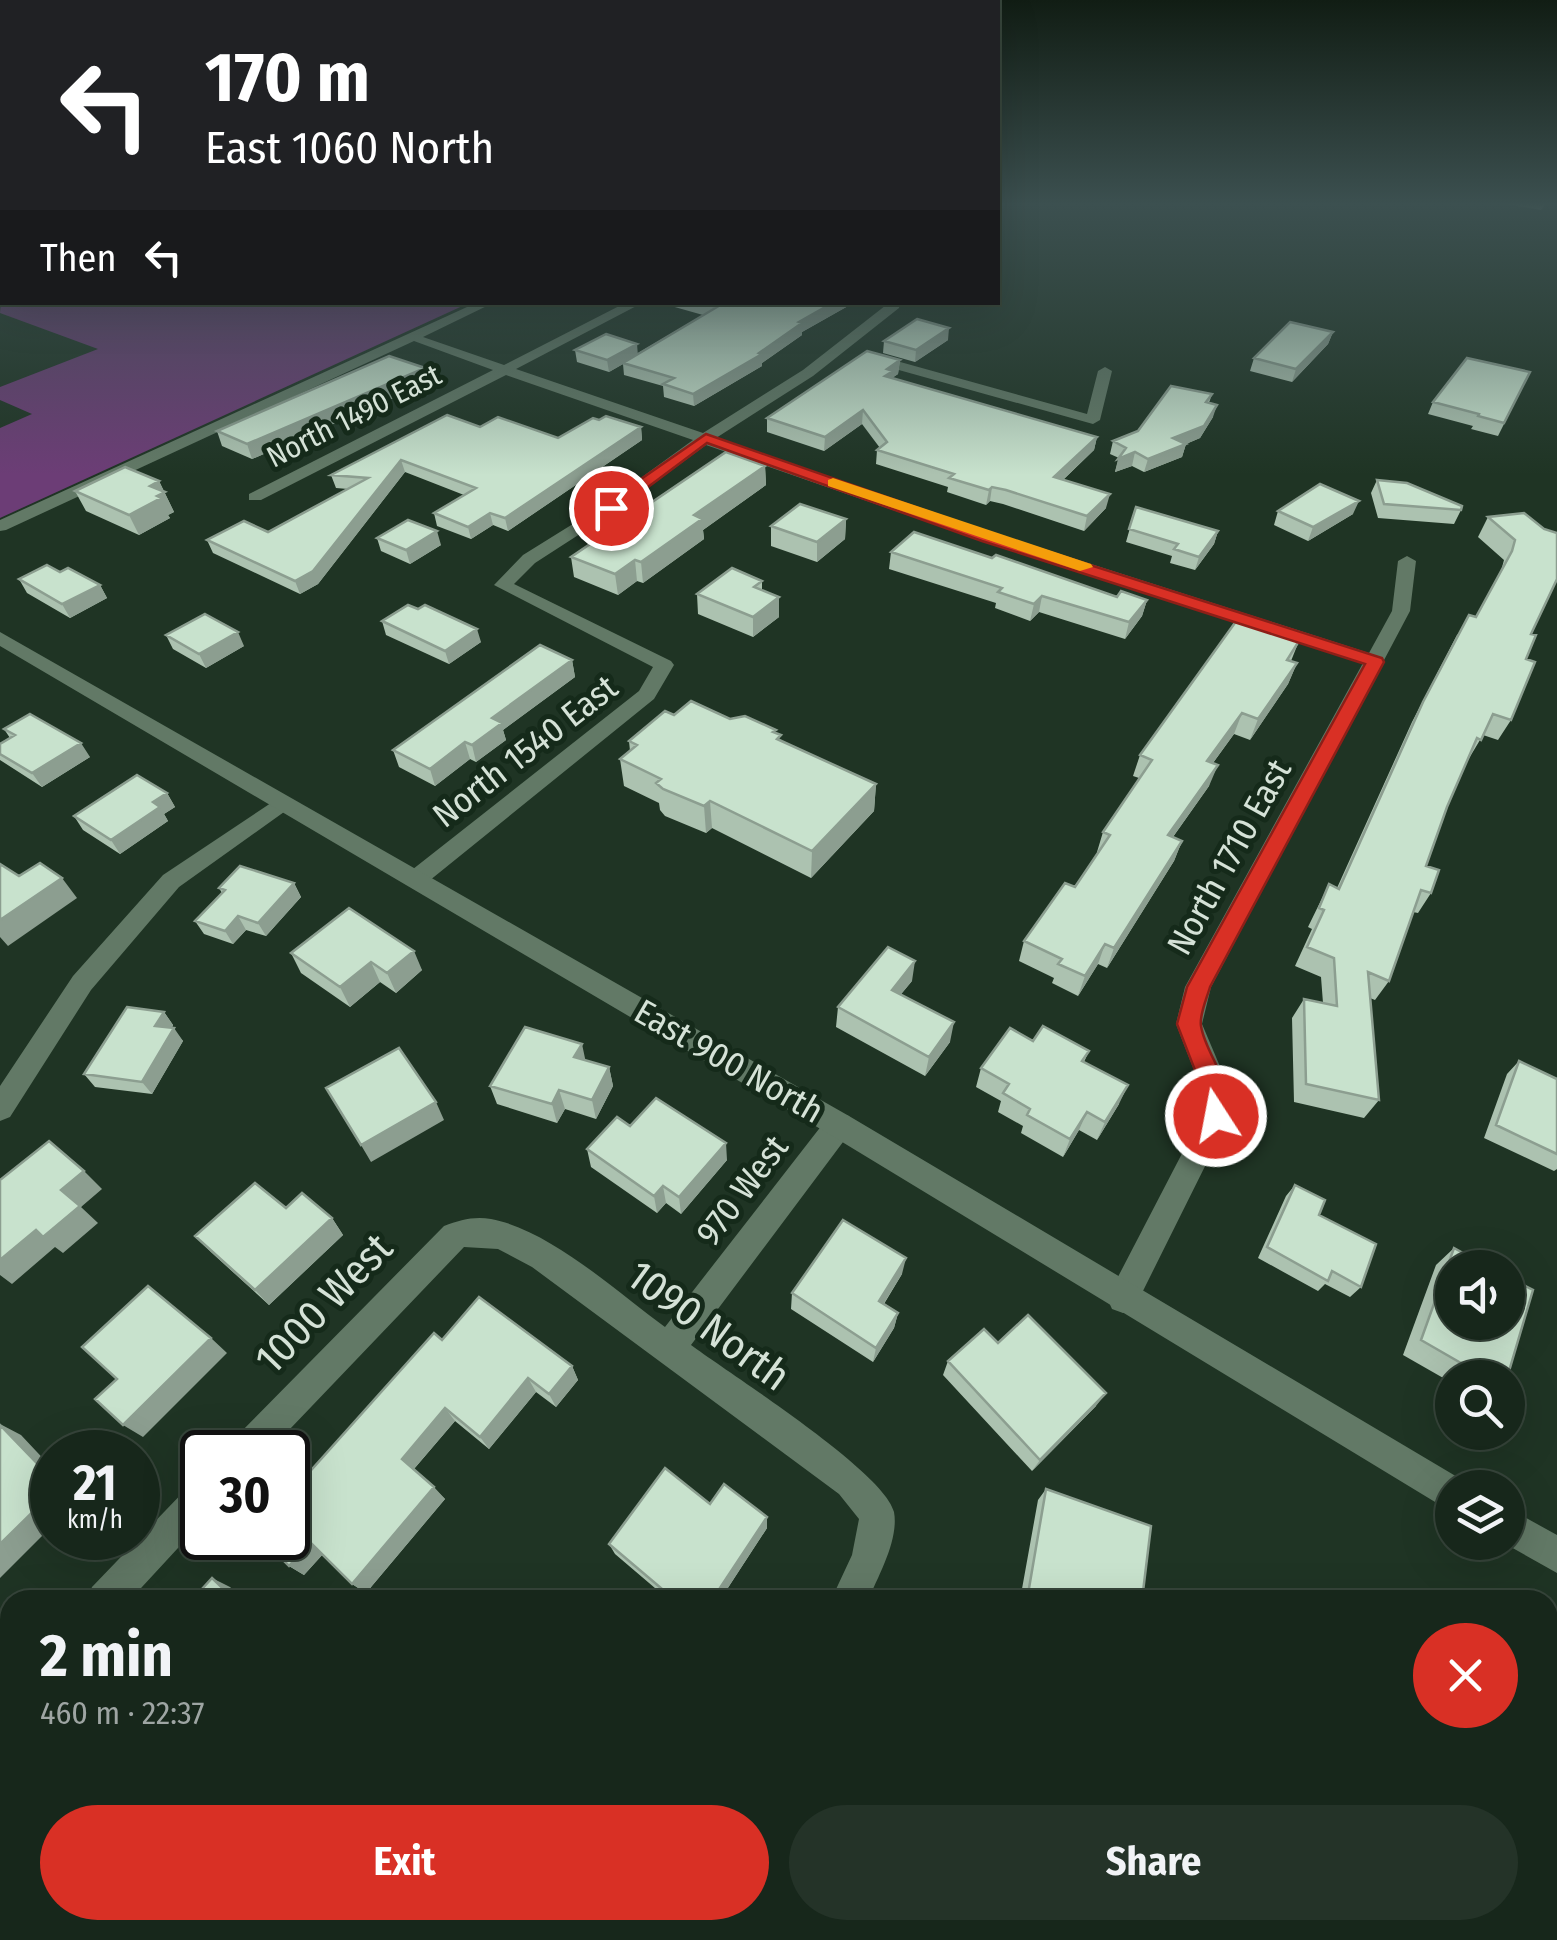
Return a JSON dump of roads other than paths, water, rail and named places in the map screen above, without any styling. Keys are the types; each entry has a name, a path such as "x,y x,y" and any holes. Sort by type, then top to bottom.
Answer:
{"street":[{"path":"0,526 482,305"},
{"name":"North 1490 East","path":"255,497 632,305"},
{"path":"706,438 808,374 861,328 896,305"},
{"path":"422,341 988,537 1376,662"},
{"path":"839,349 1093,420 1105,371"},
{"name":"North 1540 East","path":"416,879 647,695 664,665 503,584 530,559 611,508 706,438"},
{"name":"North 1710 East","path":"1123,1298 1216,1116 1213,1083 1188,1024 1198,987 1376,662 1401,611 1407,562"},
{"name":"East 900 North","path":"0,638 838,1125 1435,1484"},
{"path":"0,1109 82,983 171,881 283,802"},
{"name":"970 West","path":"668,1348 838,1125"},
{"name":"1090 North","path":"476,1228 500,1232 542,1257 851,1482 877,1514 869,1558 853,1590"},
{"name":"1000 West","path":"266,1430 405,1284 455,1236 476,1228"},
{"path":"114,1590 180,1520"},
{"path":"1525,1536 1557,1555"}]}
